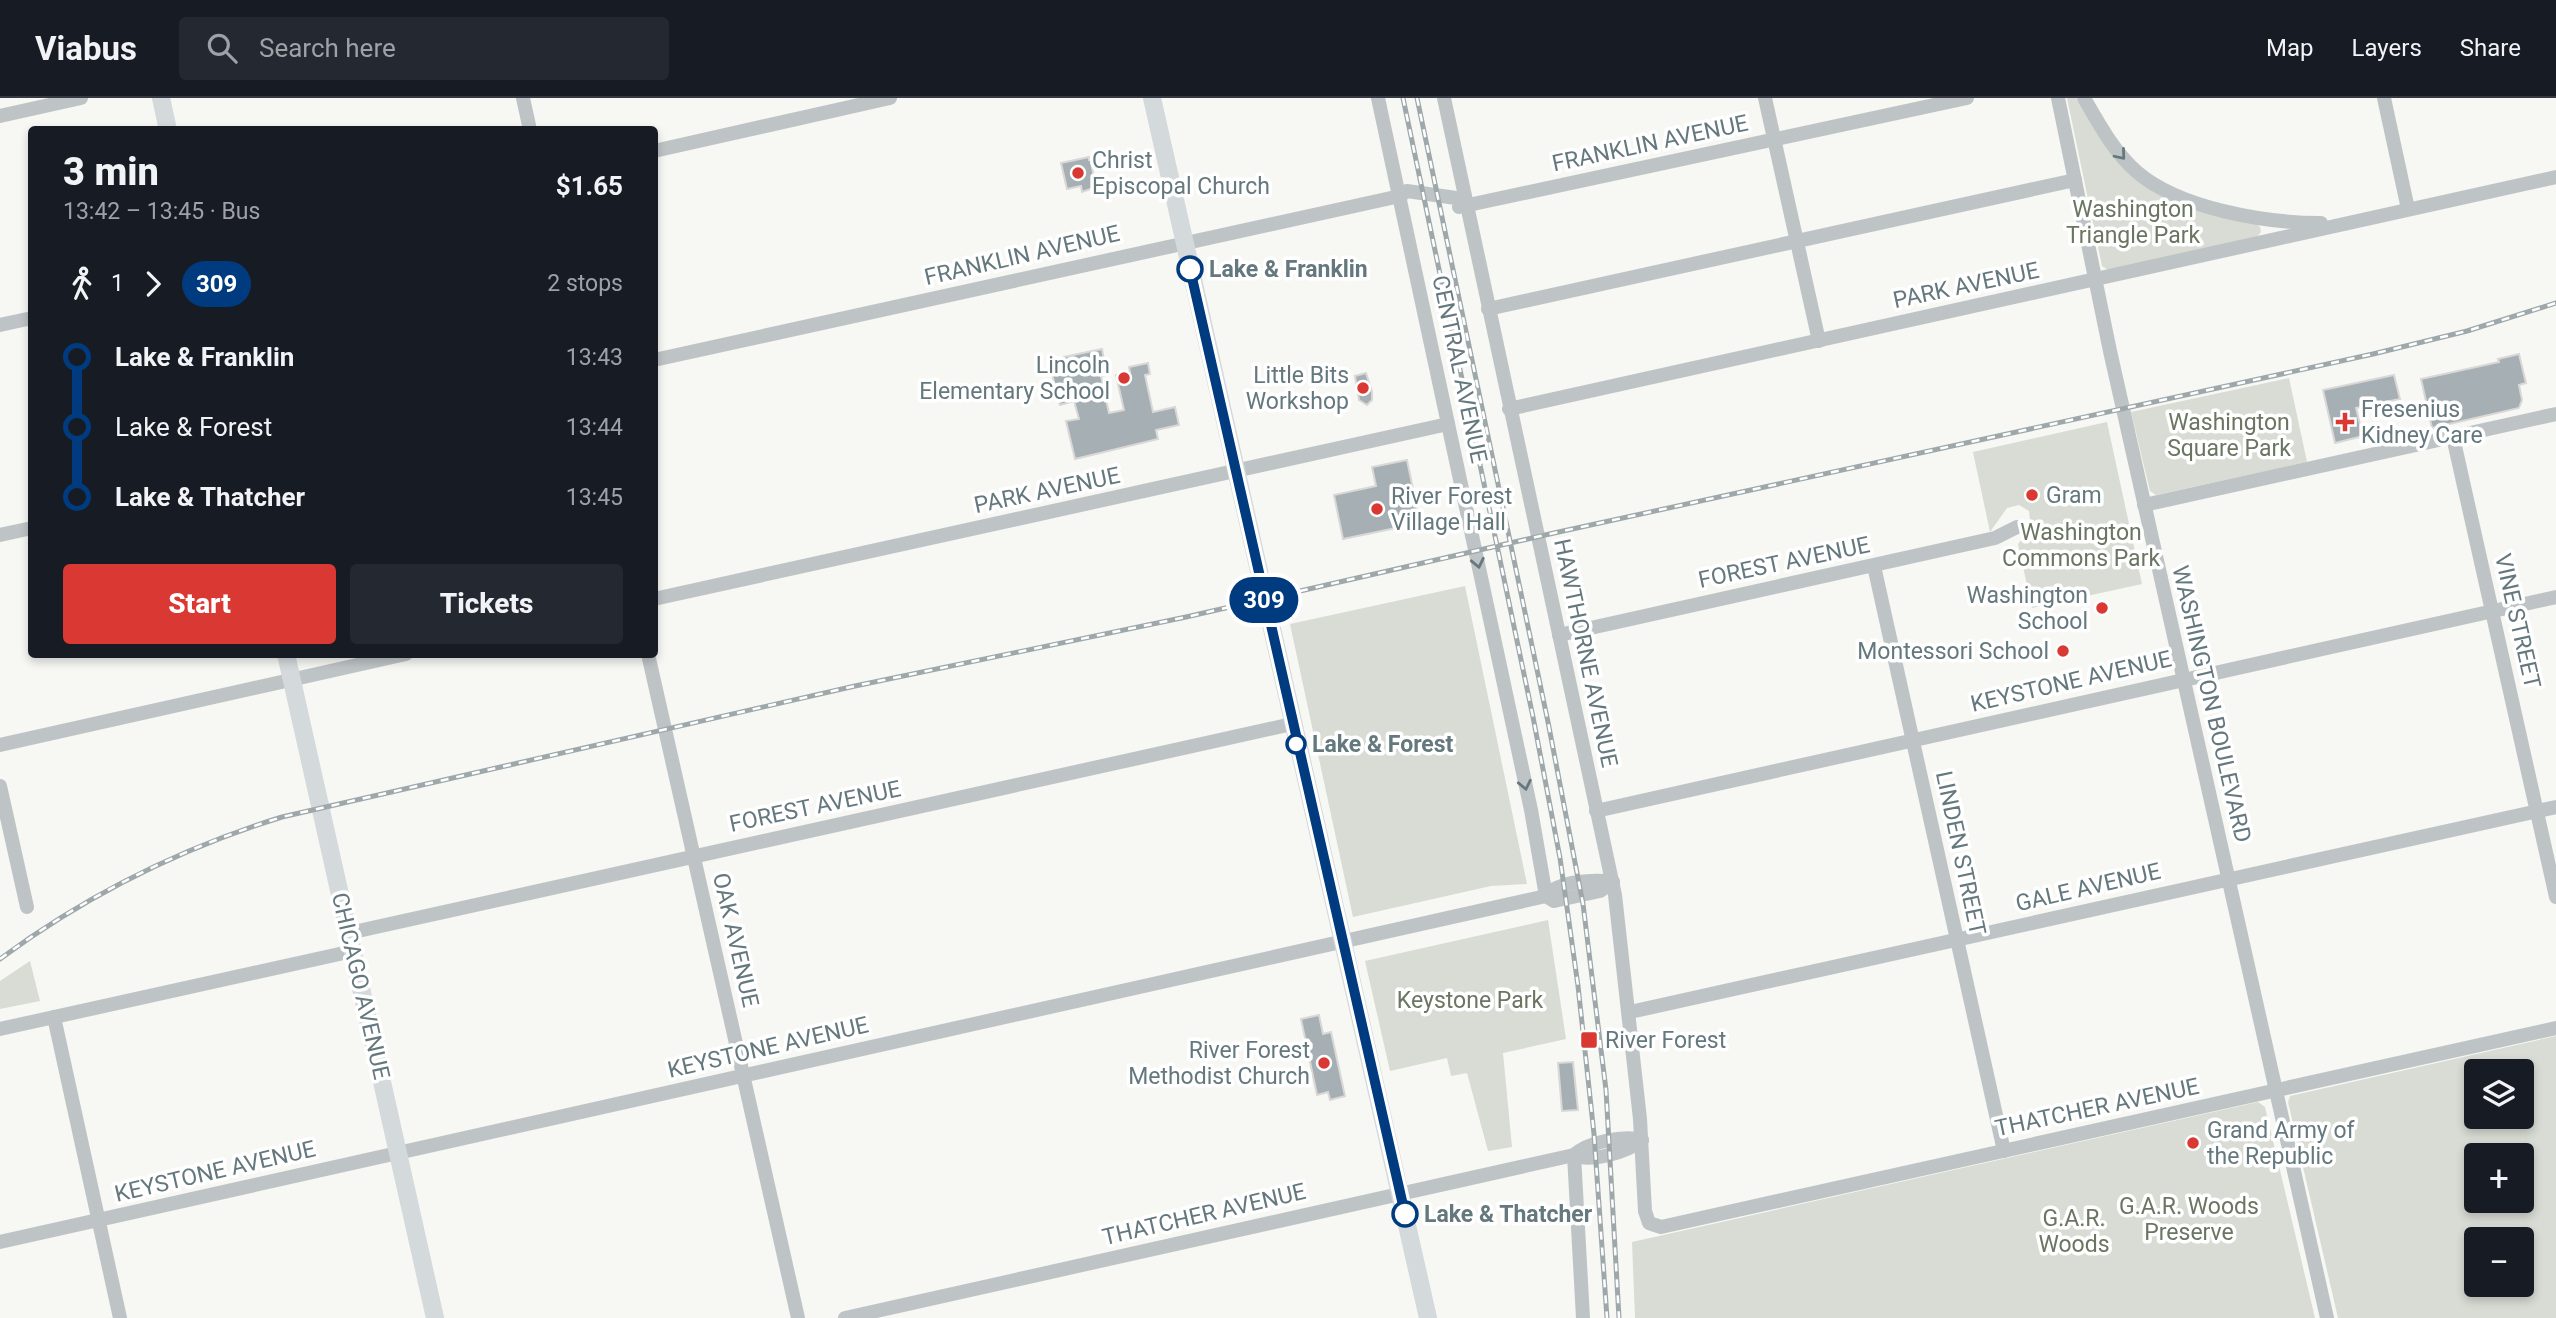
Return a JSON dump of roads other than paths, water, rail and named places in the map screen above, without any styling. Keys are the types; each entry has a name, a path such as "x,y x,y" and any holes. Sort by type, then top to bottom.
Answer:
{"main road":[{"path":"161,98 167,126"},
{"path":"1152,98 1428,1318"},
{"name":"CHICAGO AVENUE","path":"287,658 435,1318"}],"street":[{"path":"0,116 81,98"},
{"path":"523,98 529,126"},
{"path":"658,150 890,98"},
{"name":"CENTRAL AVENUE","path":"1378,98 1531,810 1546,896"},
{"name":"HAWTHORNE AVENUE","path":"1444,98 1613,882 1630,1012 1642,1140 1645,1211 1649,1223"},
{"path":"1765,98 1819,341"},
{"name":"FRANKLIN AVENUE","path":"658,359 1400,196 1407,191 1456,198 1466,205 1966,98"},
{"name":"WASHINGTON BOULEVARD","path":"2058,98 2182,680 2327,1318"},
{"path":"2084,98 2123,158 2138,173 2177,195 2220,209 2281,221 2319,224 2362,220"},
{"path":"2384,98 2409,209"},
{"name":"PARK AVENUE","path":"1509,409 2556,177"},
{"path":"1488,310 2075,180"},
{"path":"0,326 28,319"},
{"path":"2144,505 2556,414"},
{"name":"PARK AVENUE","path":"658,598 1448,424"},
{"name":"VINE STREET","path":"2453,437 2556,897"},
{"name":"FOREST AVENUE","path":"1559,635 1995,538 2017,527"},
{"path":"0,536 28,529"},
{"name":"LINDEN STREET","path":"1874,566 2004,1151"},
{"name":"KEYSTONE AVENUE","path":"1596,811 2556,597"},
{"path":"0,745 388,658"},
{"name":"OAK AVENUE","path":"649,658 798,1318"},
{"name":"FOREST AVENUE","path":"0,1028 54,1017 694,856 1292,724"},
{"path":"0,786 27,907"},
{"name":"GALE AVENUE","path":"1630,1012 2556,807"},
{"name":"KEYSTONE AVENUE","path":"0,1242 1546,896 1552,889 1598,879 1613,882"},
{"path":"54,1017 120,1318"},
{"name":"THATCHER AVENUE","path":"1649,1223 1661,1227 2556,1028"},
{"name":"THATCHER AVENUE","path":"845,1318 1574,1155 1583,1159 1632,1148 1642,1140"},
{"path":"1574,1155 1583,1318"}],"railway":[{"path":"1403,98 1560,858 1578,986 1594,1134 1607,1318"},
{"path":"1417,98 1548,722 1583,904 1606,1090 1619,1318"},
{"path":"0,959 66,914 135,876 207,844 282,817 855,686 1186,617 1554,533 2373,354 2467,331 2556,303"}],"place":[{"name":"Christ Episcopal Church","path":"1078,173"},
{"name":"Lake & Franklin","path":"1190,269"},
{"name":"Lincoln Elementary School","path":"1124,378"},
{"name":"Little Bits Workshop","path":"1363,388"},
{"name":"Fresenius Kidney Care","path":"2345,422"},
{"name":"Gram","path":"2032,495"},
{"name":"River Forest Village Hall","path":"1377,509"},
{"name":"Washington School","path":"2102,608"},
{"name":"Montessori School","path":"2063,651"},
{"name":"Lake & Forest","path":"1296,744"},
{"name":"River Forest","path":"1589,1040"},
{"name":"River Forest Methodist Church","path":"1324,1063"},
{"name":"Grand Army of the Republic","path":"2193,1143"},
{"name":"Lake & Thatcher","path":"1405,1214"}],"park label":[{"name":"Washington Triangle Park","path":"2133,222"},
{"name":"Washington Square Park","path":"2229,435"},
{"name":"Washington Commons Park","path":"2081,545"},
{"name":"Keystone Park","path":"1470,1000"},
{"name":"G.A.R. Woods Preserve","path":"2189,1219"},
{"name":"G.A.R. Woods","path":"2074,1231"}]}
